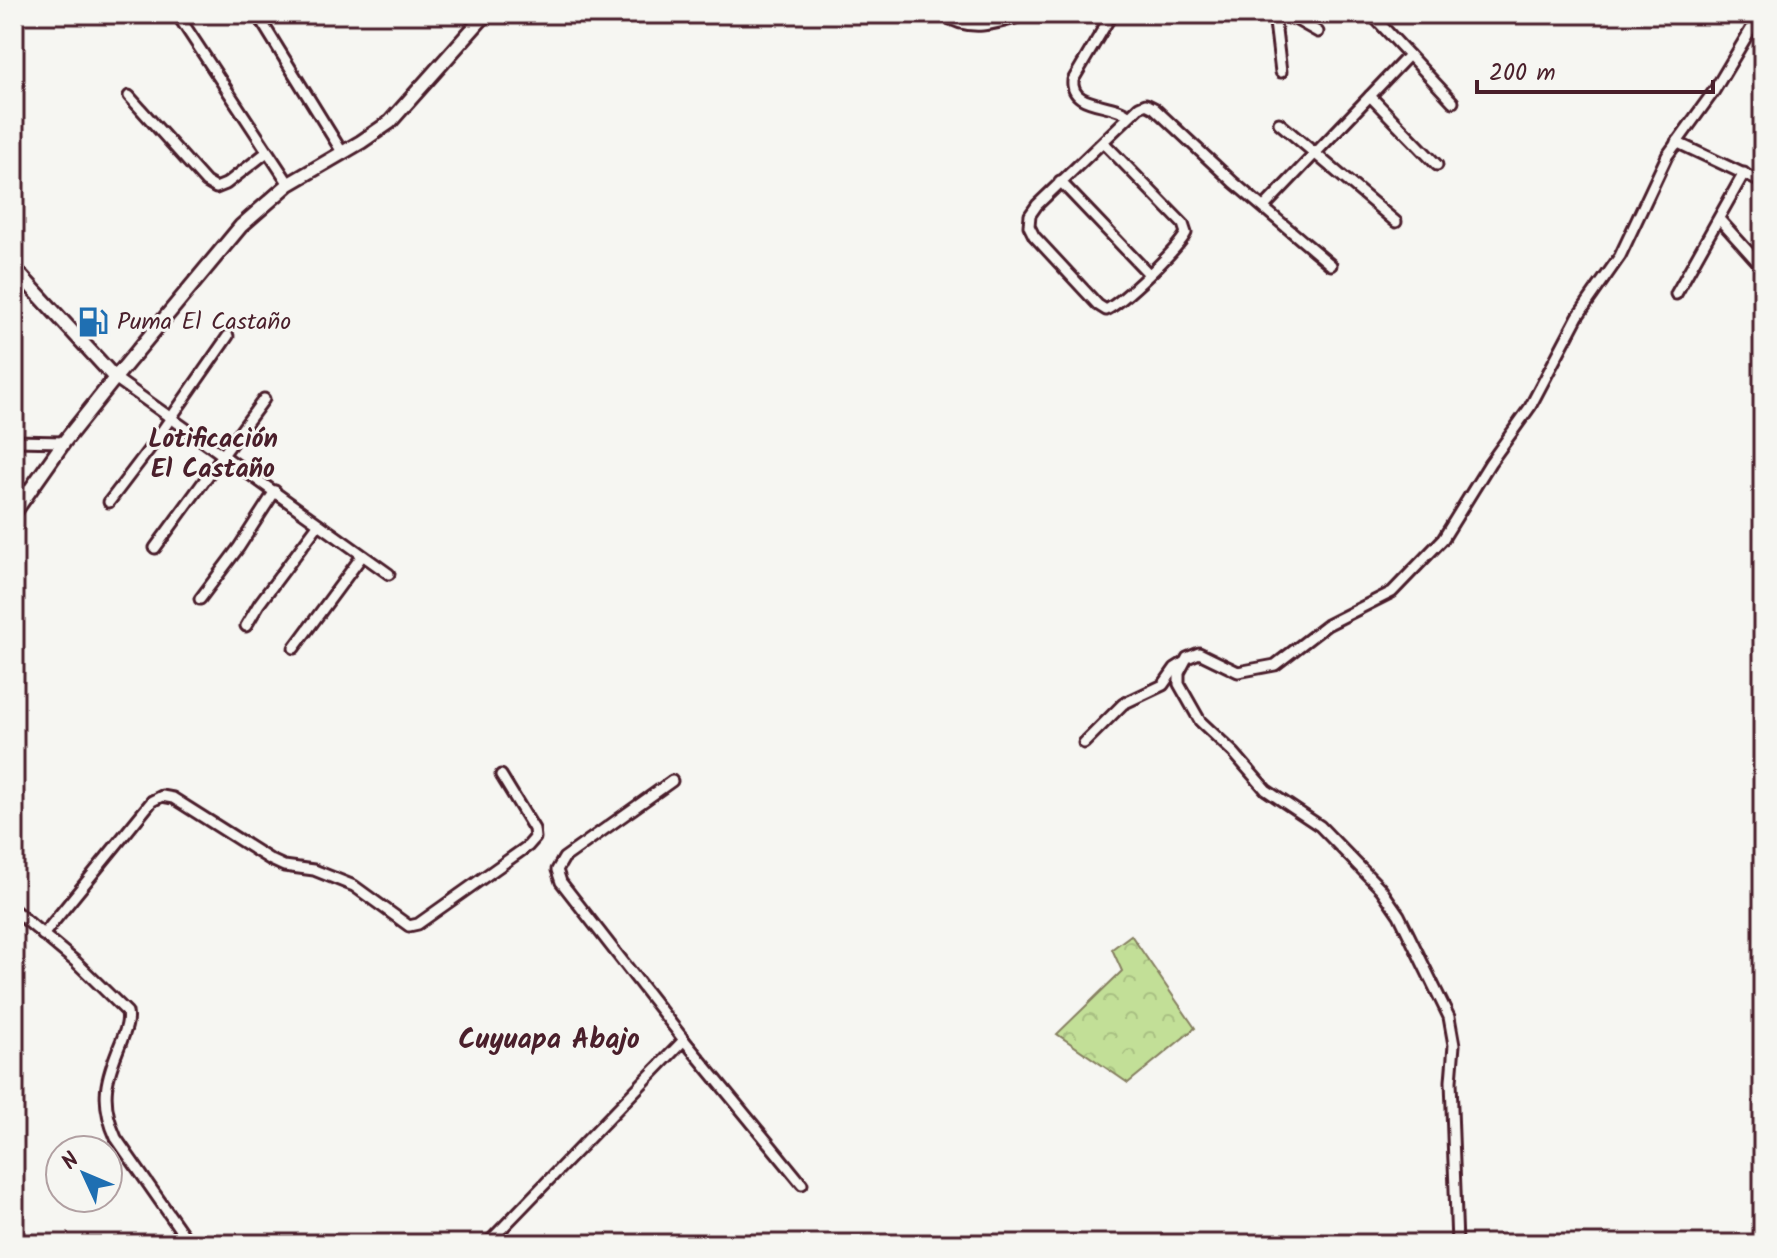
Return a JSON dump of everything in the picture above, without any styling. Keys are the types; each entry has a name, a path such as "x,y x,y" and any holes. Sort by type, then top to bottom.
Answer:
{"street":[{"path":"177,14 289,184"},
{"path":"257,14 342,152"},
{"path":"14,513 19,497 221,248 259,208 289,184 374,133 399,113 486,14"},
{"path":"945,14 965,23 981,24 1023,14"},
{"path":"1112,14 1073,80 1072,89 1084,101 1117,108 1129,116"},
{"path":"1274,14 1281,72"},
{"path":"1286,14 1318,32"},
{"path":"1371,14 1453,102"},
{"path":"1084,743 1123,704 1163,685 1175,668 1192,654 1199,653 1238,672 1275,665 1327,625 1392,592 1443,539 1490,463 1530,407 1578,316 1620,256 1659,169 1714,91 1760,14"},
{"path":"1264,207 1409,55"},
{"path":"129,96 206,182 216,188 226,184 267,152"},
{"path":"1370,96 1437,165"},
{"path":"1103,142 1183,224 1186,233 1149,274 1106,310 1034,236 1029,226 1030,215 1060,181 1129,116 1146,104 1331,265"},
{"path":"1279,123 1396,222"},
{"path":"1676,142 1763,183"},
{"path":"1676,294 1744,173"},
{"path":"1060,181 1149,274"},
{"path":"1719,219 1763,268"},
{"path":"14,268 115,378 389,574"},
{"path":"109,502 228,336"},
{"path":"155,548 264,399"},
{"path":"14,441 64,442"},
{"path":"200,599 275,491"},
{"path":"246,626 318,525"},
{"path":"294,648 362,556"},
{"path":"1183,663 1179,684 1181,691 1209,731 1234,753 1266,790 1335,839 1392,902 1449,1017 1454,1045 1451,1081 1457,1244"},
{"path":"43,935 152,801 162,796 173,798 271,860 284,866 314,870 354,886 400,922 409,926 418,924 535,838 534,829 501,775"},
{"path":"672,781 564,858 557,870 561,882 684,1040 802,1184"},
{"path":"14,910 76,962 127,1012 127,1026 106,1086 105,1104 109,1123 116,1138 190,1244"},
{"path":"487,1244 684,1040"}],"green space":[{"path":"1131,935 1195,1028 1128,1083 1057,1034 1122,971 1112,949"}],"place":[{"name":"Puma El Castaño","path":"93,322"}],"district":[{"name":"Lotificación El Castaño","path":"213,455"},
{"name":"Cuyuapa Abajo","path":"549,1040"}]}
